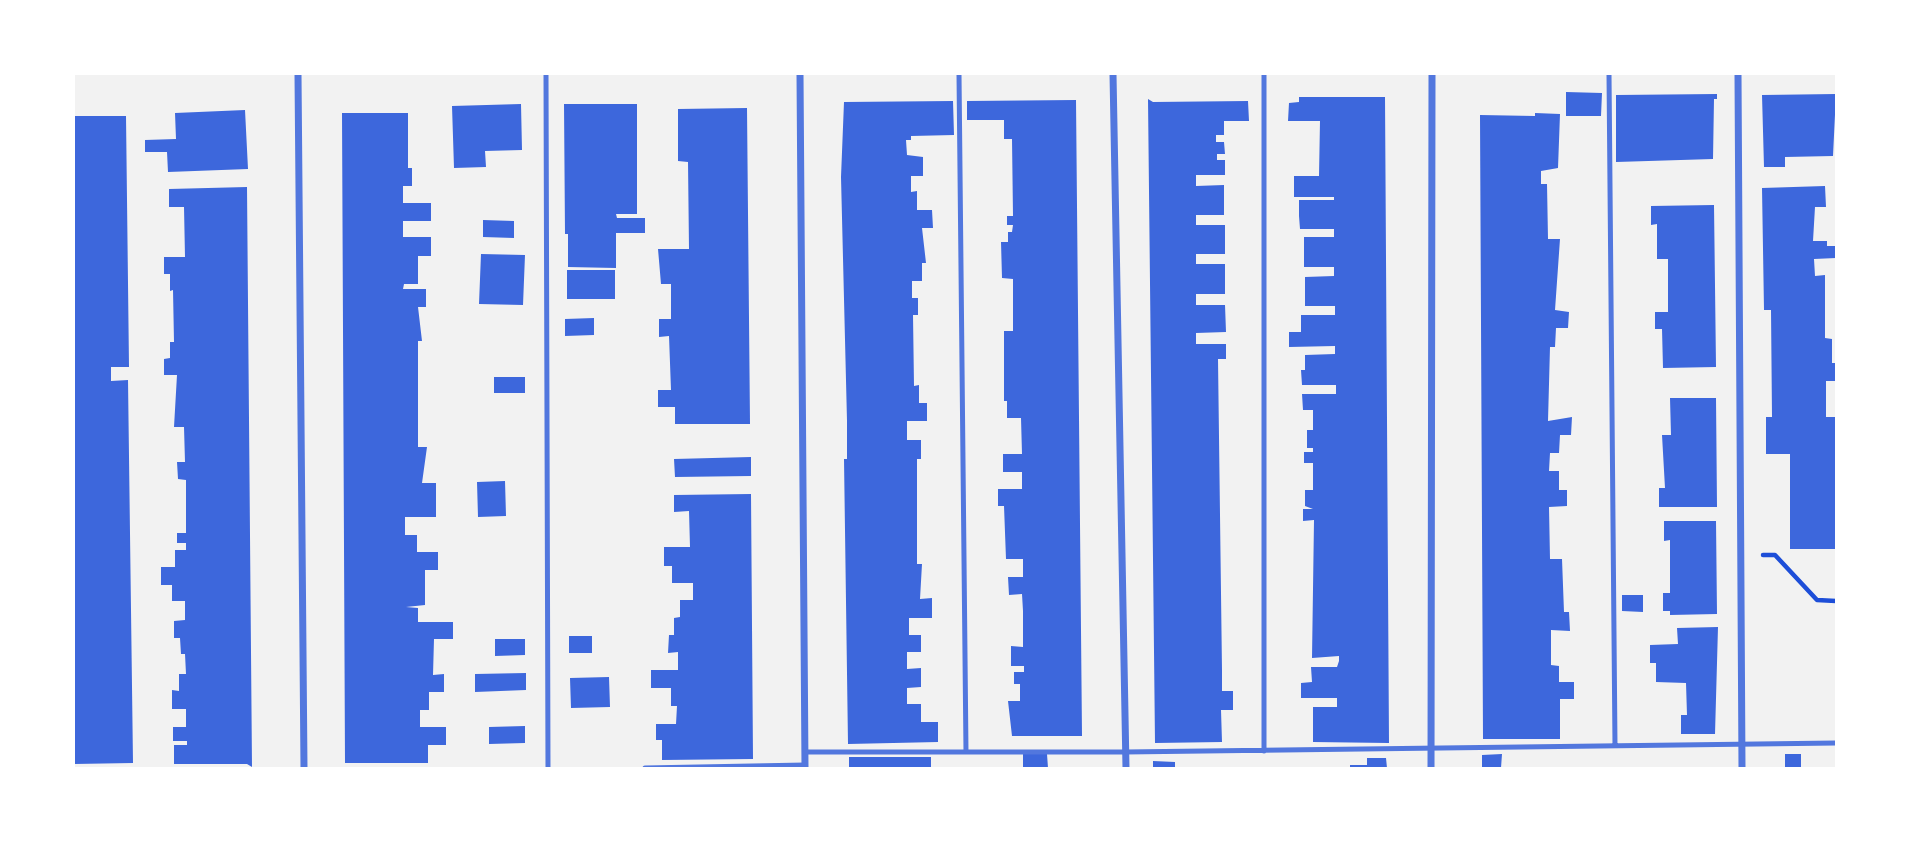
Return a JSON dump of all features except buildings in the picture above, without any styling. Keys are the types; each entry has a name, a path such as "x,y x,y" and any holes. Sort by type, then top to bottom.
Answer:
{"street":[{"path":"298,74 304,768"},
{"path":"800,74 805,767"},
{"path":"1113,74 1126,768"},
{"path":"1431,768 1432,74"},
{"path":"1738,74 1742,768"}],"lane":[{"path":"546,74 548,768"},
{"path":"959,74 966,752"},
{"path":"1264,74 1264,751"},
{"path":"1609,74 1615,746"},
{"path":"805,752 1264,751 1836,743"},
{"path":"645,768 805,767"}],"path":[{"path":"1763,555 1775,555 1817,600 1836,601"}]}
